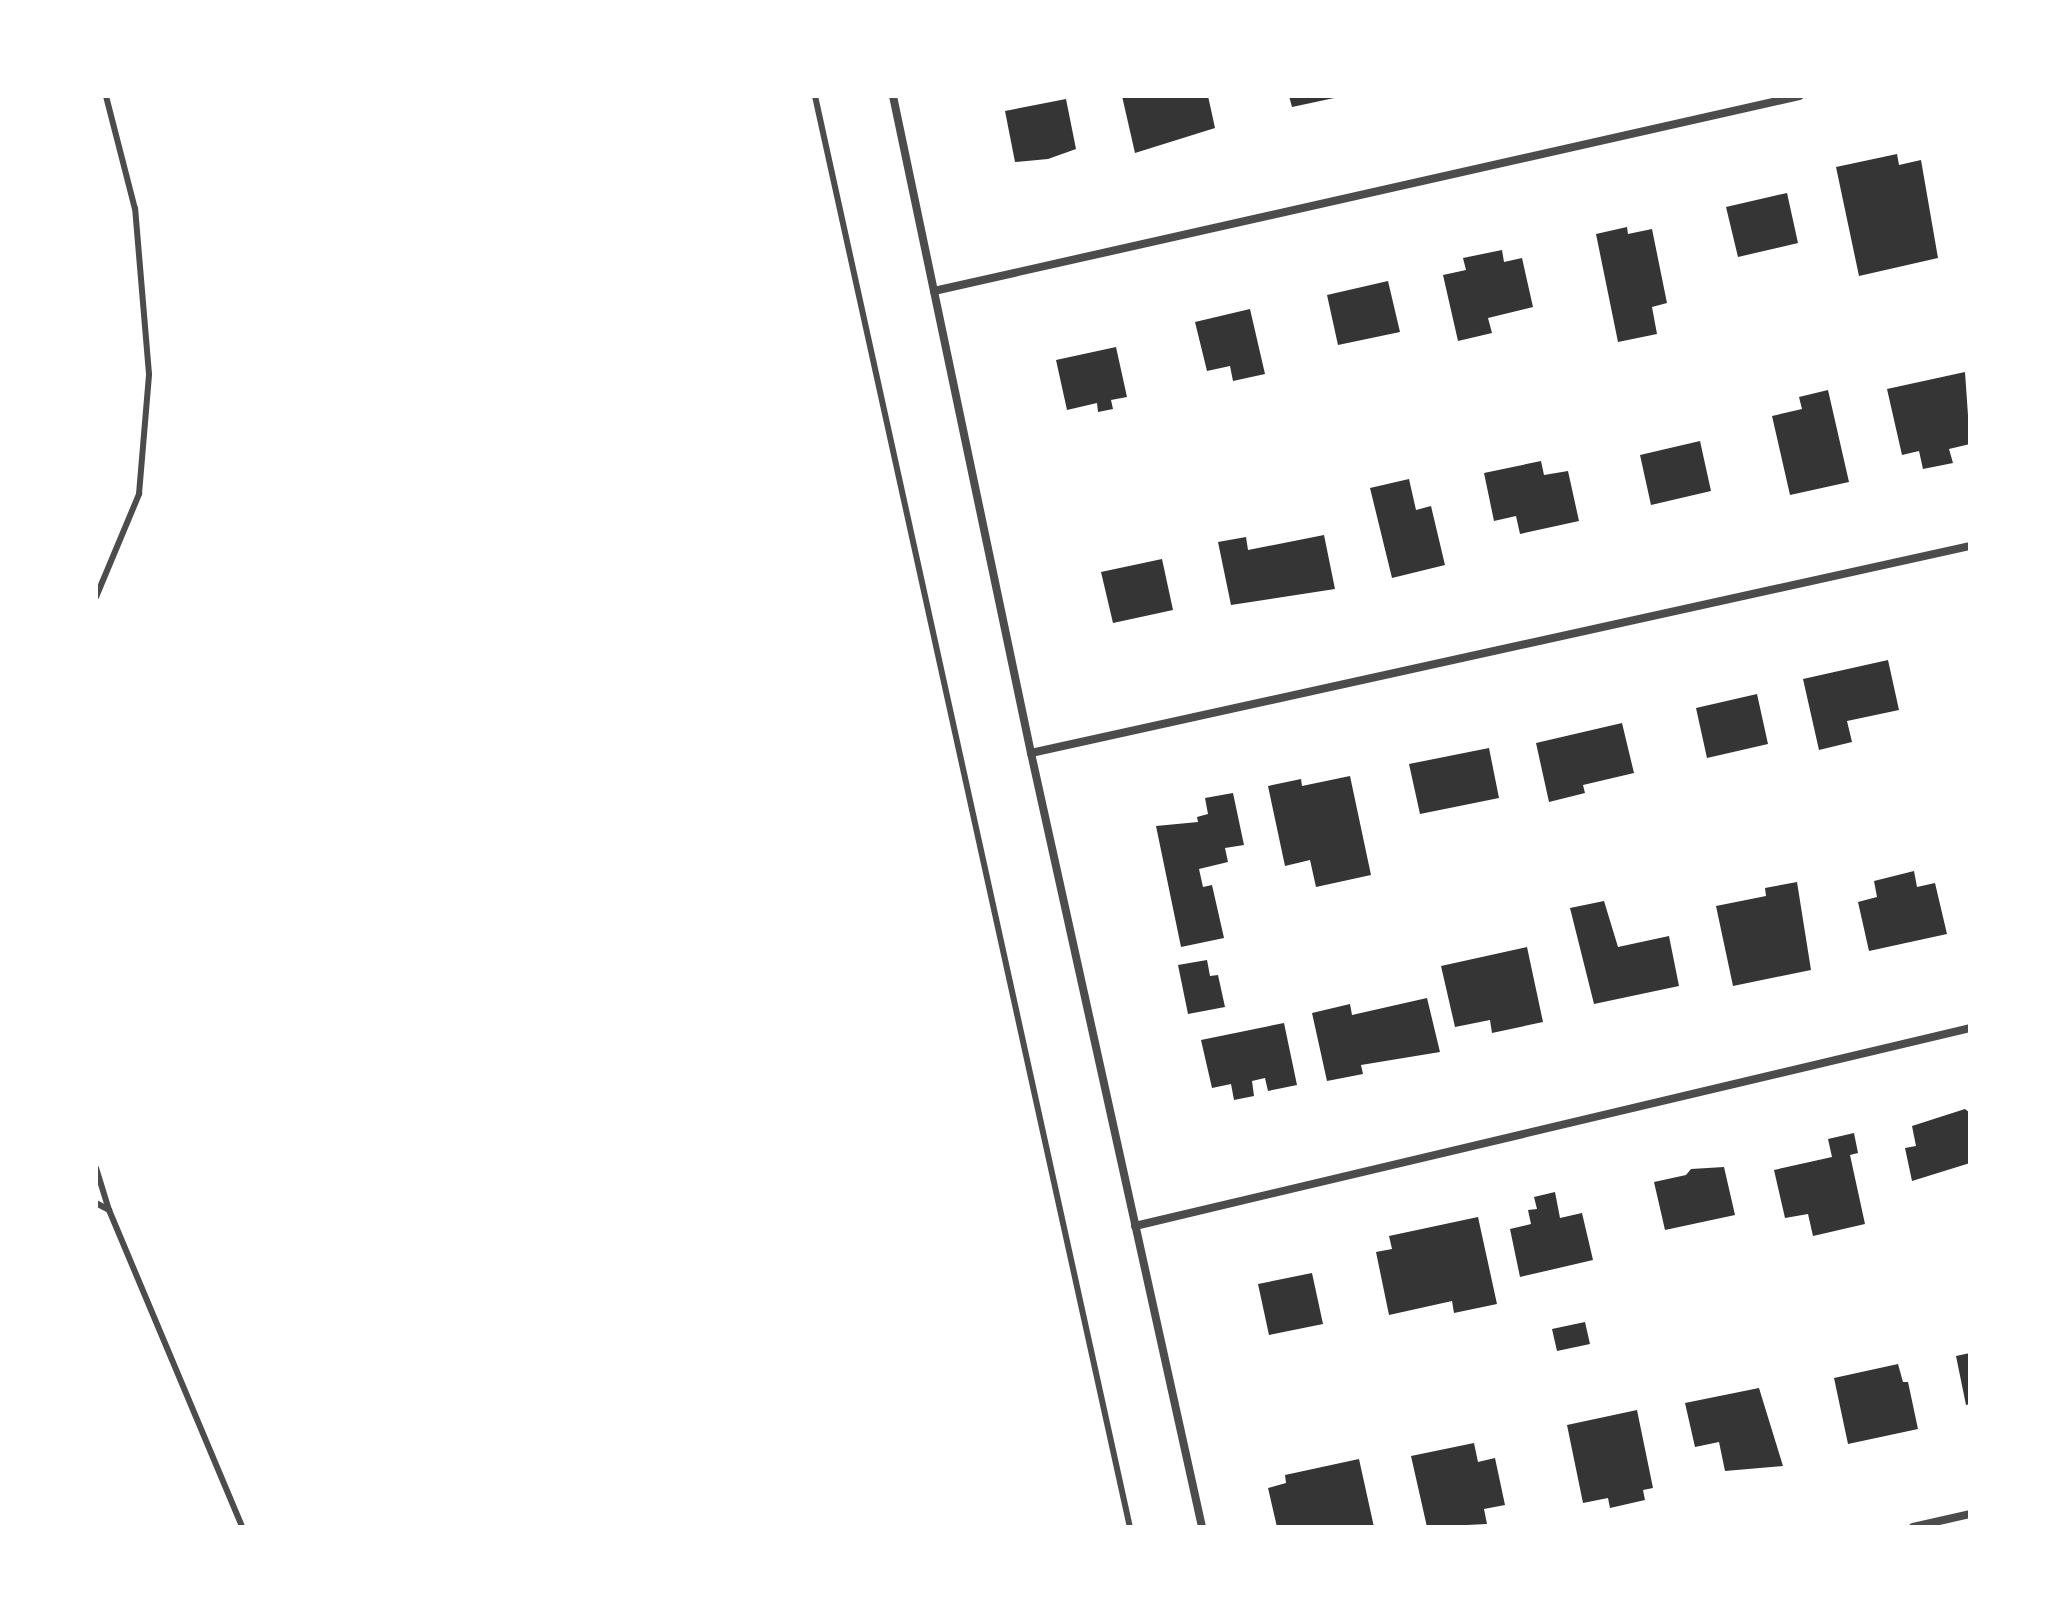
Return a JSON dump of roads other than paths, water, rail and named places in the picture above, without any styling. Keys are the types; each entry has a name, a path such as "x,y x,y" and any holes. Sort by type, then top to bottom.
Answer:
{"street":[{"path":"893,96 1031,753 1202,1527"},
{"path":"934,291 1799,96"},
{"path":"1031,753 1970,546"},
{"path":"1135,1226 1970,1028"},
{"path":"1913,1527 1970,1514"}],"lane":[{"path":"96,597 139,494 149,374 135,209 106,96"},
{"path":"815,96 1130,1527"},
{"path":"96,1168 109,1210 242,1527"},
{"path":"96,1203 109,1210"}]}
